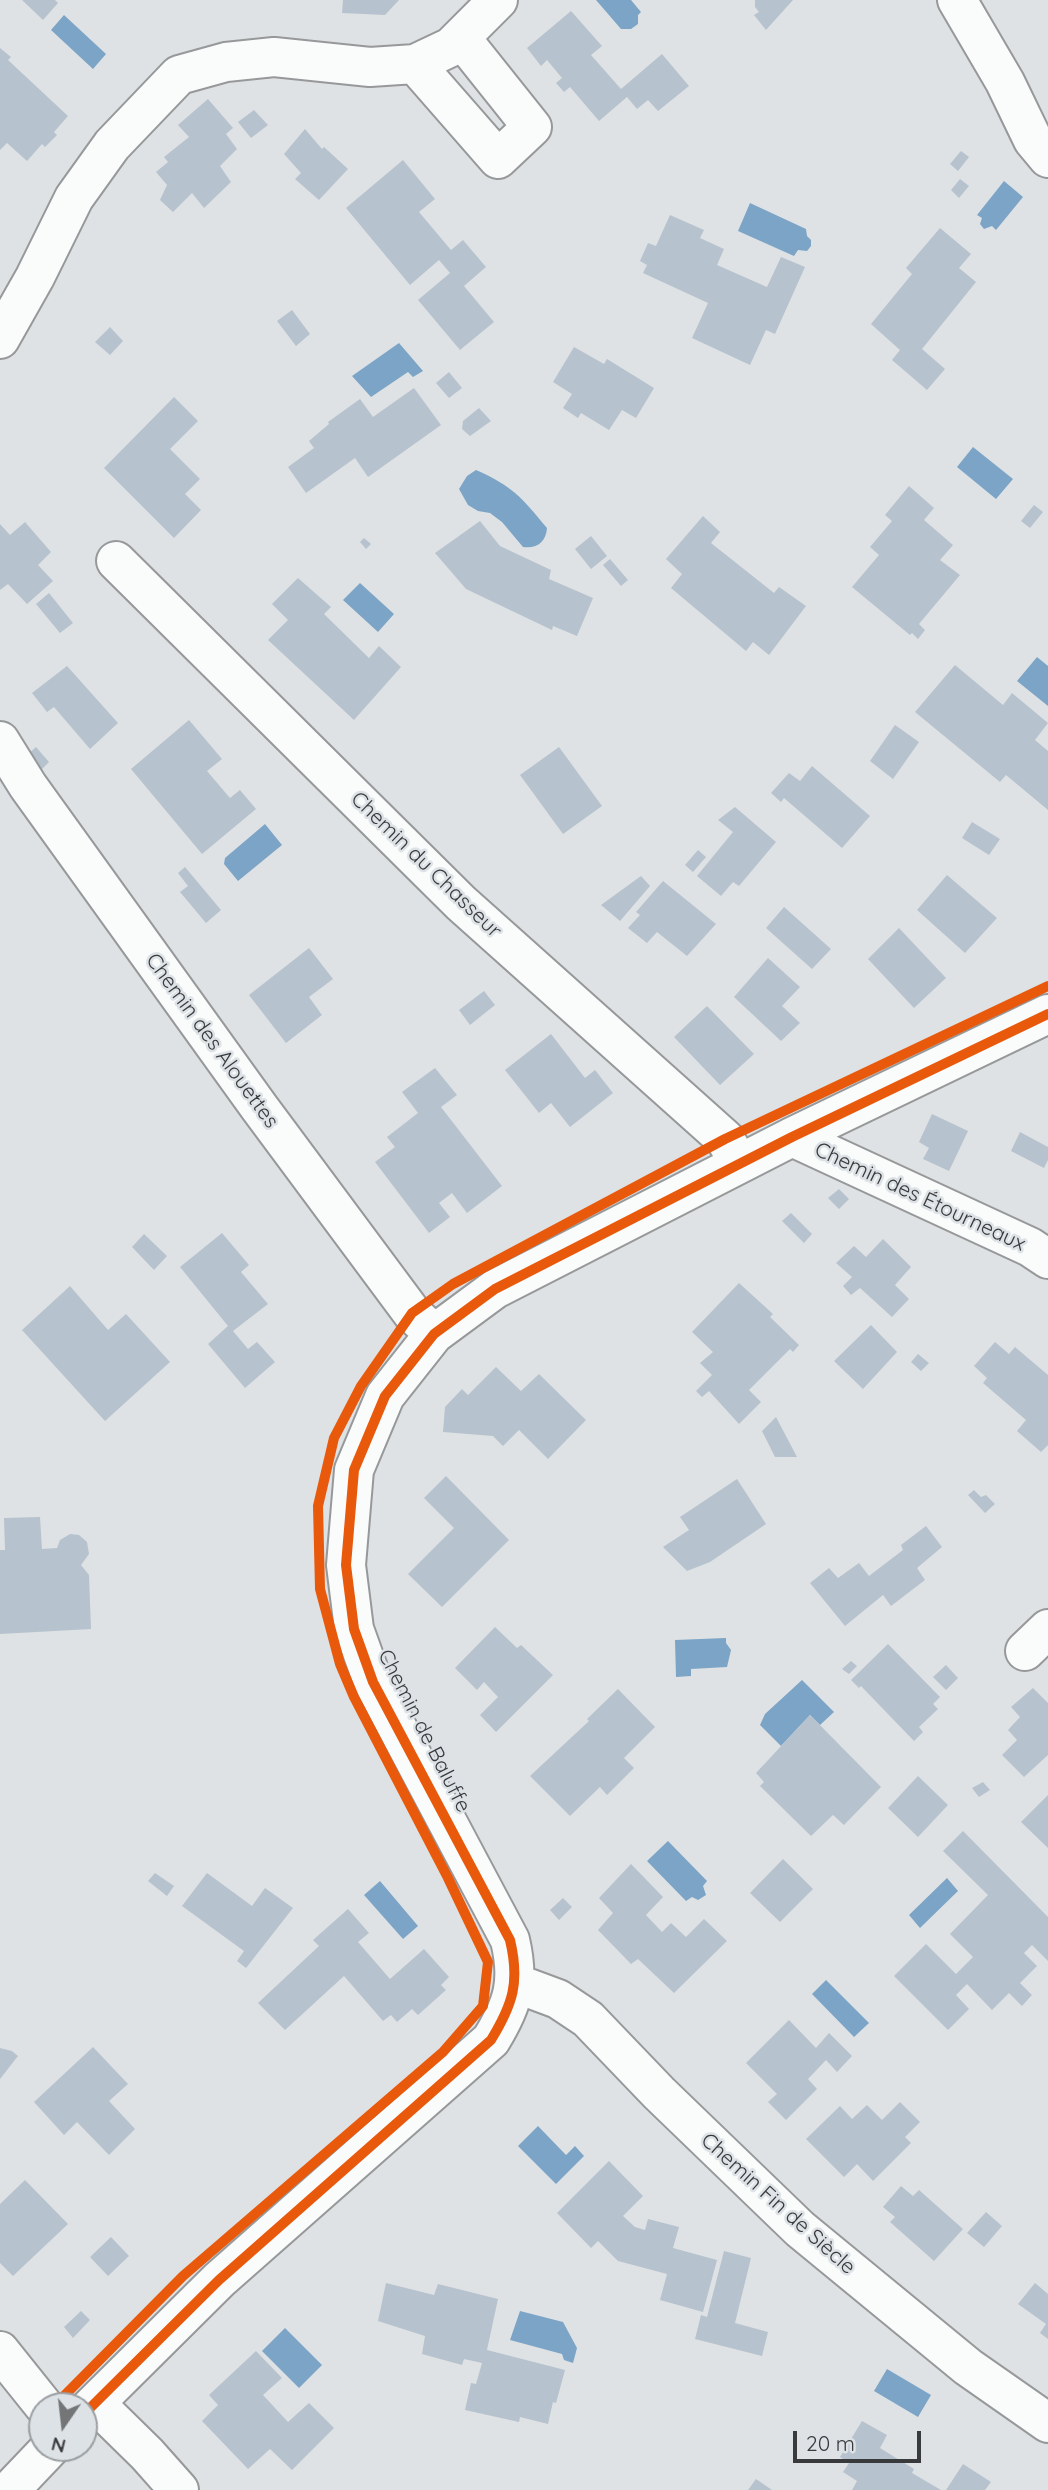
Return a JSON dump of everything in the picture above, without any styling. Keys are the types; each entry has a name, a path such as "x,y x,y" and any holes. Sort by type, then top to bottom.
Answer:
{"street":[{"path":"0,339 35,277 74,198 112,145 178,75 226,62 274,57 370,67 415,64 451,47 498,0"},
{"path":"957,0 1005,82 1033,140 1048,158"},
{"path":"415,64 498,159 532,127 461,38"},
{"name":"Chemin du Chasseur","path":"117,561 461,903 725,1139 739,1163"},
{"name":"Chemin des Alouettes","path":"0,741 28,786 259,1107 412,1313 434,1334"},
{"name":"Chemin de Baluffe","path":"98,2399 219,2280 491,2040 505,2016 515,1983 510,1940 373,1682 354,1629 346,1565 354,1470 385,1396 434,1334 495,1289 739,1163 1048,1014"},
{"name":"Chemin des Étourneaux","path":"792,1137 1030,1247 1048,1259"},
{"name":"Chemin Fin de Siècle","path":"515,1983 558,1999 588,2019 659,2093 800,2229 968,2367 1048,2423"},
{"path":"0,2351 33,2392"},
{"path":"98,2415 147,2454 180,2490"},
{"path":"10,2490 37,2462"}],"water":[{"path":"596,0 631,0 641,12 638,15 638,24 631,29 621,29"},
{"path":"64,15 106,54 93,69 51,30"},
{"path":"1004,181 1023,197 996,230 992,226 984,229 980,224 982,218 977,215"},
{"path":"750,203 806,229 811,246 807,251 798,250 794,256 738,231"},
{"path":"399,343 423,371 413,377 408,372 371,397 352,376"},
{"path":"973,447 1013,479 996,499 957,467"},
{"path":"476,470 508,488 530,508 547,528 540,544 523,547 502,522 490,513 478,511 468,505 459,489 467,476"},
{"path":"360,583 394,614 378,632 343,600"},
{"path":"1037,657 1048,666 1048,706 1017,681"},
{"path":"265,824 282,845 238,881 224,864 225,858"},
{"path":"726,1638 731,1650 727,1667 691,1669 691,1676 676,1677 675,1640"},
{"path":"802,1680 834,1712 820,1725 810,1715 781,1746 760,1725 765,1714"},
{"path":"668,1841 707,1881 703,1886 706,1895 698,1900 692,1897 686,1901 647,1861"},
{"path":"947,1878 958,1891 920,1928 909,1915"},
{"path":"380,1881 418,1926 403,1939 364,1895"},
{"path":"826,1980 869,2023 854,2037 812,1994"},
{"path":"538,2126 566,2155 575,2146 584,2156 556,2184 518,2146"},
{"path":"520,2311 563,2322 577,2348 573,2363 564,2360 562,2354 510,2340"},
{"path":"285,2328 322,2365 299,2388 262,2351"},
{"path":"887,2369 931,2395 918,2417 874,2391"}],"building":[{"path":"22,0 55,0 58,3 43,20"},
{"path":"343,0 399,0 385,15 342,13"},
{"path":"755,0 793,0 766,30 754,15 759,12 755,7"},
{"path":"571,11 602,46 591,55 621,89 662,54 689,86 658,111 648,100 637,109 627,97 599,121 570,87 564,92 556,83 562,78 547,60 541,66 527,48"},
{"path":"0,48 11,57 8,60 68,116 54,132 57,135 45,147 42,144 27,161 7,143 0,150"},
{"path":"208,99 233,128 226,134 237,149 220,166 231,182 204,208 192,193 173,212 160,200 167,185 156,172 168,162 164,157 189,137 178,125"},
{"path":"254,110 268,125 251,138 238,122"},
{"path":"305,129 322,149 324,147 348,169 319,200 295,179 301,173 284,154"},
{"path":"961,151 969,157 958,171 950,164"},
{"path":"403,160 435,199 419,212 451,250 463,240 486,267 464,286 494,322 460,350 418,300 450,273 439,260 410,285 346,208"},
{"path":"960,179 969,186 959,198 951,190"},
{"path":"670,215 704,230 700,238 724,249 717,265 767,287 781,257 805,267 775,334 766,330 750,365 692,338 708,303 643,273 647,265 640,261 648,243 656,246"},
{"path":"940,228 971,254 959,268 976,282 922,349 945,369 927,390 892,360 900,350 871,324 912,274 906,268"},
{"path":"292,310 310,334 296,346 277,321"},
{"path":"110,327 123,341 110,355 95,342"},
{"path":"574,347 604,364 607,359 654,388 636,418 622,410 609,430 581,413 578,418 563,408 572,394 553,382"},
{"path":"449,372 462,388 449,398 436,383"},
{"path":"414,388 441,425 368,477 355,458 306,493 288,467 314,448 309,441 329,424 328,422 360,399 373,417"},
{"path":"174,397 198,421 170,449 200,479 185,494 201,510 174,538 104,468"},
{"path":"479,408 491,421 470,436 462,429 463,421"},
{"path":"909,486 934,508 924,520 953,545 940,560 960,575 919,624 925,630 918,639 852,587 879,555 870,547 892,521 885,515"},
{"path":"1034,505 1043,512 1030,528 1021,521"},
{"path":"703,516 720,532 711,543 774,593 779,587 806,606 769,655 753,642 746,651 671,588 682,574 666,559"},
{"path":"480,521 500,546 551,570 549,579 593,598 577,636 553,626 552,630 466,589 435,553"},
{"path":"25,522 51,552 38,565 53,581 27,604 8,584 0,590 0,524 10,535"},
{"path":"591,536 607,556 591,569 575,549"},
{"path":"364,538 371,544 366,549 360,542"},
{"path":"610,559 628,580 621,586 603,565"},
{"path":"298,578 331,607 324,614 369,658 379,646 401,667 354,720 268,640 288,620 272,604"},
{"path":"49,593 73,623 60,633 36,604"},
{"path":"955,665 1003,705 1012,693 1048,723 1035,740 1048,751 1048,810 1006,775 1000,782 915,712"},
{"path":"67,666 118,723 90,749 54,707 47,712 32,693"},
{"path":"189,720 222,759 207,771 230,798 240,790 256,809 202,854 131,769"},
{"path":"895,725 919,742 893,779 870,761"},
{"path":"36,747 49,762 38,773 27,755"},
{"path":"559,747 602,806 563,834 520,775"},
{"path":"812,766 870,816 842,848 784,798 781,802 771,793 789,773 800,781"},
{"path":"735,807 776,842 739,886 733,882 721,896 697,876 733,832 718,820"},
{"path":"972,822 1000,839 989,855 962,838"},
{"path":"698,850 706,857 693,872 685,865"},
{"path":"185,867 221,910 206,923 180,892 188,886 178,873"},
{"path":"947,875 997,918 965,953 917,910"},
{"path":"641,876 650,886 620,921 601,905"},
{"path":"663,881 716,924 687,956 657,932 647,943 628,928 640,915 636,912"},
{"path":"784,907 831,949 812,969 766,928"},
{"path":"899,928 946,978 914,1008 868,959"},
{"path":"309,948 333,979 309,997 322,1015 286,1043 249,995"},
{"path":"768,958 800,987 782,1006 800,1023 781,1041 734,997"},
{"path":"484,991 495,1005 470,1025 459,1010"},
{"path":"707,1006 754,1054 720,1085 674,1037"},
{"path":"551,1034 585,1078 595,1070 613,1093 570,1127 551,1103 539,1113 505,1070"},
{"path":"435,1068 457,1095 441,1107 502,1186 467,1213 452,1193 439,1203 450,1217 429,1233 375,1162 395,1147 387,1137 418,1113 402,1092"},
{"path":"932,1114 968,1131 949,1171 923,1159 929,1148 919,1142"},
{"path":"1020,1132 1048,1147 1048,1160 1044,1168 1011,1151"},
{"path":"839,1189 849,1199 839,1209 828,1198"},
{"path":"791,1213 812,1234 804,1243 782,1221"},
{"path":"222,1233 249,1265 241,1272 268,1304 233,1331 248,1349 257,1342 275,1362 245,1388 208,1344 228,1326 180,1267"},
{"path":"144,1234 167,1256 154,1270 132,1247"},
{"path":"883,1239 911,1267 895,1285 909,1299 892,1317 860,1288 851,1295 843,1286 852,1277 836,1263 854,1246 866,1257"},
{"path":"739,1283 773,1314 770,1317 799,1345 793,1352 790,1349 749,1390 761,1402 739,1424 709,1391 702,1397 696,1391 712,1375 700,1363 713,1352 692,1332"},
{"path":"70,1286 108,1330 126,1314 170,1362 105,1421 22,1330"},
{"path":"871,1325 897,1352 863,1389 834,1361"},
{"path":"995,1342 1009,1354 1015,1347 1048,1375 1048,1445 1041,1452 1017,1431 1026,1420 983,1383 987,1378 974,1366"},
{"path":"918,1354 929,1363 921,1371 911,1362"},
{"path":"496,1367 521,1391 539,1374 586,1420 548,1459 519,1430 503,1446 493,1436 443,1432 445,1407 462,1389 468,1395"},
{"path":"776,1417 797,1457 775,1457 762,1431"},
{"path":"446,1476 509,1540 442,1607 408,1574 454,1528 424,1498"},
{"path":"737,1479 766,1524 710,1562 687,1571 663,1547 689,1530 680,1517"},
{"path":"974,1490 981,1497 986,1495 995,1504 985,1513 968,1495"},
{"path":"40,1517 42,1549 57,1548 60,1540 70,1534 79,1535 87,1542 89,1554 81,1565 89,1575 91,1629 0,1634 0,1550 5,1550 4,1518"},
{"path":"926,1526 942,1547 917,1568 925,1580 891,1606 883,1595 845,1626 810,1583 829,1568 838,1578 859,1563 869,1576 903,1550 901,1545"},
{"path":"495,1627 517,1648 521,1645 553,1675 496,1732 480,1715 498,1697 484,1682 477,1690 455,1668"},
{"path":"888,1644 940,1697 933,1704 938,1709 919,1727 923,1732 914,1741 861,1686 859,1688 851,1680"},
{"path":"851,1661 857,1666 849,1674 842,1669"},
{"path":"946,1665 958,1678 946,1690 933,1677"},
{"path":"1033,1688 1048,1703 1048,1755 1024,1777 1002,1755 1017,1740 1008,1730 1020,1717 1011,1707"},
{"path":"618,1689 655,1727 624,1758 634,1768 607,1795 600,1787 570,1816 530,1776 589,1721 587,1719"},
{"path":"810,1715 881,1787 844,1825 833,1815 811,1836 760,1786 764,1782 756,1773"},
{"path":"918,1776 948,1805 918,1837 888,1808"},
{"path":"983,1782 990,1790 979,1797 972,1788"},
{"path":"1048,1795 1048,1848 1021,1822"},
{"path":"963,1831 1048,1917 1048,1961 1032,1945 1024,1953 1037,1966 1020,1983 1032,1995 1022,2006 1009,1993 992,2010 967,1984 956,1995 969,2009 948,2030 894,1976 926,1944 956,1974 973,1957 950,1934 988,1895 943,1851"},
{"path":"783,1859 813,1889 780,1922 750,1893"},
{"path":"631,1864 663,1897 646,1915 662,1932 671,1923 686,1937 704,1919 727,1941 674,1993 638,1959 631,1964 598,1930 613,1913 599,1898"},
{"path":"155,1873 174,1886 167,1896 148,1881"},
{"path":"207,1873 252,1906 265,1888 293,1908 246,1968 237,1961 244,1951 182,1906"},
{"path":"563,1898 572,1907 559,1920 550,1910"},
{"path":"348,1909 369,1933 358,1942 390,1979 424,1949 449,1977 441,1985 446,1990 418,2015 412,2009 397,2022 391,2015 383,2021 344,1976 285,2030 258,2003 319,1946 313,1940"},
{"path":"789,2020 816,2048 829,2033 852,2056 837,2072 826,2060 808,2079 817,2089 786,2120 768,2102 777,2094 746,2063"},
{"path":"93,2047 128,2084 109,2101 135,2129 109,2155 77,2122 64,2135 34,2102"},
{"path":"0,2048 12,2051 18,2056 0,2079"},
{"path":"900,2102 920,2122 905,2137 911,2143 873,2181 857,2164 844,2177 806,2139 840,2106 852,2119 867,2105 882,2120"},
{"path":"609,2161 643,2196 623,2216 635,2227 645,2230 648,2219 679,2227 673,2248 717,2260 703,2312 660,2300 667,2274 618,2261 598,2241 591,2248 557,2213"},
{"path":"25,2180 68,2224 13,2276 0,2263 0,2204"},
{"path":"901,2186 913,2196 919,2190 963,2229 934,2261 890,2222 895,2217 883,2207"},
{"path":"986,2212 1002,2226 984,2247 967,2233"},
{"path":"111,2237 129,2256 108,2276 90,2257"},
{"path":"724,2251 751,2258 735,2323 768,2332 762,2356 695,2339 701,2315 707,2317"},
{"path":"386,2283 434,2295 438,2284 498,2299 487,2350 565,2370 548,2424 520,2417 519,2422 465,2410 471,2383 476,2384 482,2363 464,2359 462,2365 422,2354 425,2336 378,2321"},
{"path":"1035,2283 1048,2294 1048,2339 1040,2333 1046,2324 1018,2304"},
{"path":"81,2311 90,2320 73,2338 64,2327"},
{"path":"256,2351 282,2378 263,2395 288,2422 309,2403 334,2428 292,2470 270,2449 248,2469 202,2421 218,2405 209,2395"},
{"path":"862,2421 887,2435 880,2448 914,2469 912,2473 941,2490 852,2490 857,2481 843,2472 849,2463 840,2457"},
{"path":"963,2464 991,2482 985,2490 946,2490"},
{"path":"756,2479 772,2490 748,2490"}],"cycle path":[{"path":"68,2392 183,2276 443,2052 483,2006 488,1962 448,1878 354,1697 340,1664 320,1589 318,1506 334,1438 361,1386 412,1313 453,1284 725,1139 1048,986"},
{"path":"98,2400 219,2280 491,2040 509,2004 514,1981 510,1940 373,1682 354,1629 346,1565 354,1470 385,1396 434,1334 495,1289 792,1137 1048,1014"}]}
